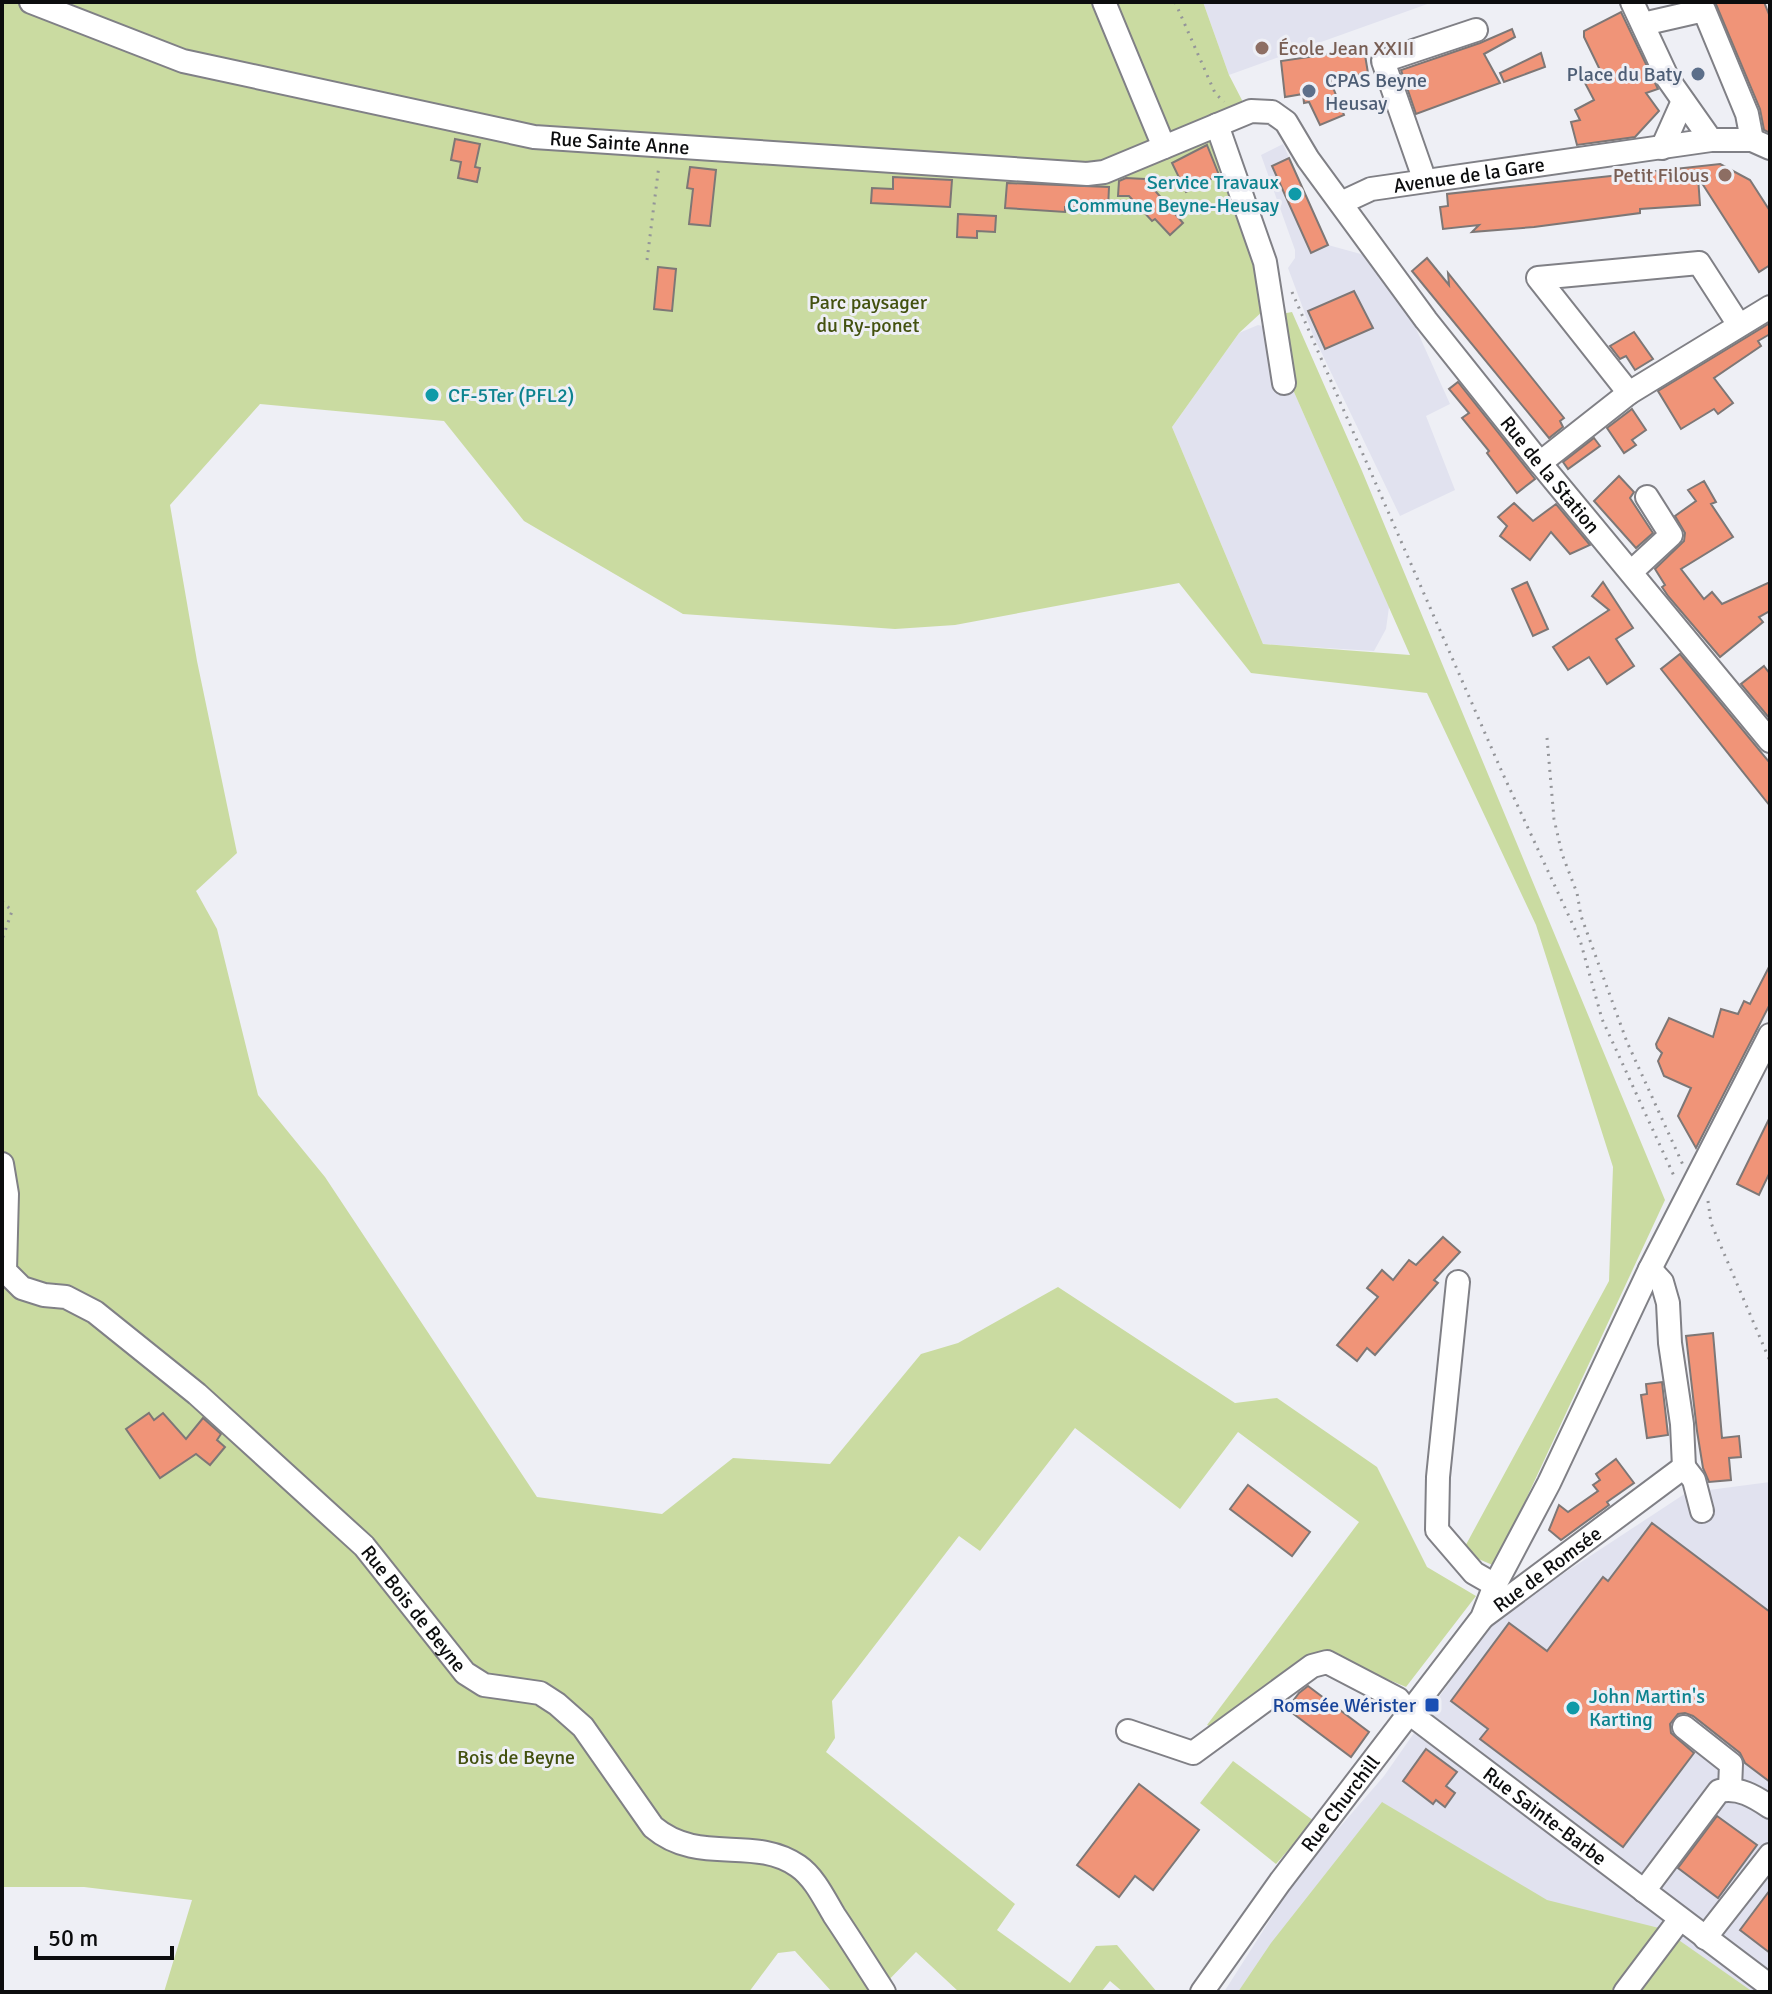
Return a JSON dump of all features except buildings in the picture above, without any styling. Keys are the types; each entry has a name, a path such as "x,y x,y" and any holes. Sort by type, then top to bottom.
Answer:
{"street":[{"name":"Rue Sainte Anne","path":"31,2 183,61 534,137 1087,174 1104,172 1217,125"},
{"path":"1104,2 1164,147"},
{"path":"1632,2 1668,79 1711,140"},
{"path":"1643,24 1706,6 1761,144"},
{"path":"1425,181 1383,61 1476,30"},
{"path":"1662,148 1683,101"},
{"path":"1284,383 1265,262 1217,125 1251,111 1272,112 1286,122 1308,159 1341,203"},
{"name":"Avenue de la Gare","path":"1341,203 1371,189 1711,140 1761,144"},
{"name":"Rue de la Station","path":"1341,203 1426,320 1540,463 1770,741"},
{"path":"1629,393 1538,278 1699,263 1739,325"},
{"path":"1540,463 1629,393 1770,307"},
{"path":"1631,572 1671,535 1647,497"},
{"name":"Rue de Romsée","path":"1482,1618 1495,1585 1549,1483 1650,1269 1770,1035"},
{"name":"Rue Bois de Beyne","path":"2,1164 7,1194 5,1271 22,1288 44,1295 66,1297 95,1312 197,1394 364,1546 465,1673 484,1685 540,1693 583,1727 653,1827 667,1840 688,1847 768,1853 798,1866 816,1886 884,1992"},
{"path":"1650,1269 1662,1282 1668,1303 1684,1467 1694,1480 1702,1511"},
{"path":"1458,1282 1442,1434 1437,1530 1474,1573 1495,1585"},
{"name":"Rue de Romsée","path":"1482,1618 1684,1467"},
{"name":"Rue Churchill","path":"1202,1992 1280,1882 1482,1618"},
{"name":"Rue Sainte-Barbe","path":"1128,1731 1193,1753 1312,1666 1327,1662 1398,1699 1409,1713 1770,1986"},
{"path":"1684,1727 1731,1764 1730,1789"},
{"path":"1644,1891 1719,1791 1730,1789 1753,1795 1770,1807"},
{"path":"1705,1938 1770,1855"},
{"path":"1625,1992 1680,1919"}],"path":[{"path":"1175,2 1213,88"},
{"path":"647,260 661,146"},
{"path":"1288,284 1502,772 1580,940 1602,1019 1672,1169"},
{"path":"1547,738 1554,819 1581,916 1627,1042 1681,1164 1698,1177"},
{"path":"2,901 12,911 2,940"},
{"path":"1711,1223 1770,1361"}],"shaded area":[{"name":"École Jean XXIII","path":"1203,2 1433,2 1229,75"},
{"path":"1283,144 1328,245 1368,256 1409,313 1450,404 1426,416 1455,490 1400,516 1313,335 1288,268 1295,258 1295,250 1261,155"},
{"path":"1258,325 1282,330 1290,383 1389,607 1386,629 1374,651 1263,644 1172,427 1239,333"},
{"path":"1770,1482 1770,1992 1224,1992 1300,1873 1384,1776 1493,1620 1686,1493"}],"green space":[{"name":"Parc paysager du Ry-ponet","path":"2,2 1203,2 1229,75 1245,106 1217,126 1255,229 1264,310 1239,333 1172,427 1263,644 1410,655 1290,383 1281,314 1292,312 1362,471 1665,1200 1495,1566 1462,1552 1609,1281 1613,1167 1536,925 1427,693 1251,673 1179,583 955,625 895,629 683,614 524,521 444,421 260,404 170,505 197,661 237,853 196,891 217,929 258,1095 325,1177 537,1497 662,1514 733,1458 830,1464 921,1354 958,1343 1058,1287 1235,1403 1277,1398 1377,1467 1427,1567 1476,1596 1406,1687 1331,1656 1212,1727 1207,1725 1359,1522 1238,1432 1180,1509 1075,1428 980,1551 959,1536 832,1701 835,1738 826,1752 1015,1904 997,1930 1070,1983 1096,1946 1117,1945 1157,1992 1123,1992 1110,1981 1101,1992 959,1992 916,1952 877,1992 832,1992 795,1951 778,1953 749,1992 164,1992 192,1900 84,1887 2,1887"},
{"path":"1233,1761 1314,1821 1276,1864 1200,1803"},
{"path":"1382,1802 1547,1900 1663,1929 1753,1992 1238,1992 1271,1943"}],"place":[{"name":"École Jean XXIII","path":"1262,48"},
{"name":"Place du Baty","path":"1698,74"},
{"name":"CPAS Beyne Heusay","path":"1309,91"},
{"name":"Petit Filous","path":"1725,175"},
{"name":"Service Travaux Commune Beyne-Heusay","path":"1295,194"},
{"name":"CF-5Ter (PFL2)","path":"432,395"},
{"name":"Romsée Wérister","path":"1432,1705"},
{"name":"John Martin's Karting","path":"1573,1708"}],"park label":[{"name":"Bois de Beyne","path":"516,1757"}]}
